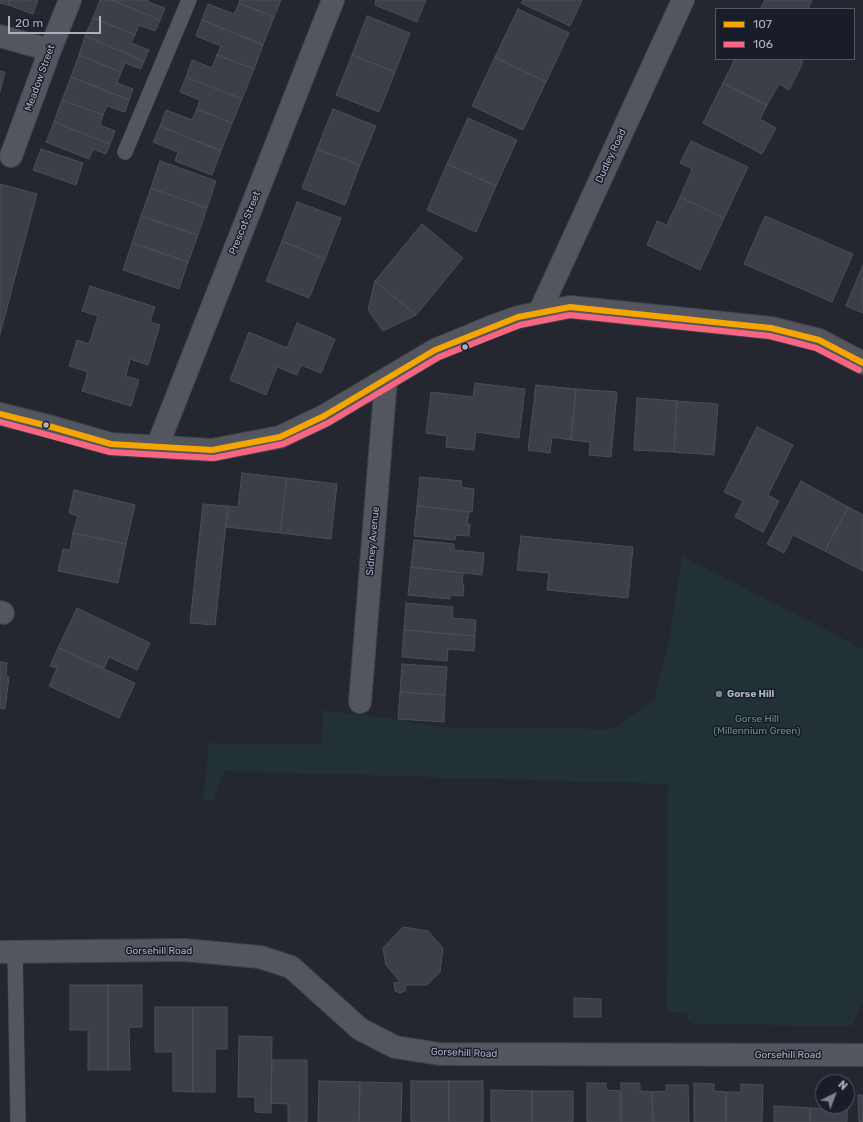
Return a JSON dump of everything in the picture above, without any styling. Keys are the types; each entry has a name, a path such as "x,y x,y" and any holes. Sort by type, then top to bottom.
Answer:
{"street":[{"name":"Meadow Street","path":"11,156 70,0"},
{"name":"Prescot Street","path":"157,447 333,0"},
{"name":"Dudley Road","path":"539,313 683,0"},
{"path":"0,36 50,50"},
{"path":"0,414 111,444 212,450 280,437 324,416 435,350 499,323 518,317 570,307 771,328 819,340 863,364"},
{"name":"Sidney Avenue","path":"360,702 386,379"},
{"name":"Gorsehill Road","path":"7,952 185,950 260,957 292,967 360,1029 395,1048 440,1054 863,1055"}],"lane":[{"path":"125,152 189,0"},
{"path":"7,952 18,1122"}],"green space":[{"name":"Gorse Hill (Millennium Green)","path":"682,556 863,649 863,1003 852,1026 694,1024 688,1021 687,1012 667,1012 668,784 224,771 214,800 203,800 209,743 322,744 323,710 444,727 613,729 653,700 668,647"}],"building":[{"path":"0,0 10,0 8,5 0,3"},
{"path":"10,0 38,0 33,14 8,5"},
{"path":"100,0 112,0 160,20 155,31 139,25 135,35 93,18"},
{"path":"112,0 149,0 148,2 165,8 160,20"},
{"path":"240,0 281,0 274,17 239,3"},
{"path":"376,0 426,0 417,22 375,5"},
{"path":"523,0 582,0 570,26 521,3"},
{"path":"765,0 812,0 808,8 761,8"},
{"path":"239,3 274,17 263,45 202,20 208,4 234,14"},
{"path":"518,9 569,33 546,82 495,57"},
{"path":"367,16 410,33 395,72 352,55"},
{"path":"93,18 135,35 131,43 149,50 144,61 85,36"},
{"path":"202,20 263,45 254,69 217,55 221,46 196,36"},
{"path":"85,36 144,61 141,69 125,63 121,72 79,55"},
{"path":"79,55 121,72 117,83 133,89 129,100 71,77"},
{"path":"217,55 254,69 242,99 186,77 192,60 212,68"},
{"path":"352,55 395,72 379,112 336,95"},
{"path":"495,57 546,82 523,130 472,106"},
{"path":"734,60 800,60 803,62 789,90 779,84 767,105 723,83"},
{"path":"0,71 5,72 0,92"},
{"path":"71,77 129,100 125,112 107,106 103,115 62,100"},
{"path":"186,77 242,99 232,123 197,109 200,100 180,92"},
{"path":"723,83 767,105 760,119 776,128 762,154 703,123"},
{"path":"62,100 103,115 100,125 115,131 110,144 54,122"},
{"path":"197,109 232,123 221,151 160,126 166,110 192,120"},
{"path":"333,109 376,126 360,165 317,149"},
{"path":"468,118 517,140 496,186 447,164"},
{"path":"54,122 110,144 106,154 93,149 89,159 46,142"},
{"path":"160,126 221,151 212,175 175,161 178,152 153,142"},
{"path":"691,141 748,167 724,218 680,197 692,169 680,163"},
{"path":"41,149 83,163 76,185 33,170"},
{"path":"317,149 360,165 345,205 302,188"},
{"path":"160,161 216,181 207,208 151,188"},
{"path":"447,164 496,186 476,232 427,210"},
{"path":"0,184 37,194 0,334"},
{"path":"151,188 207,208 198,235 141,216"},
{"path":"680,197 724,218 700,270 647,245 657,221 667,225"},
{"path":"297,202 341,218 325,259 282,241"},
{"path":"141,216 198,235 188,262 132,243"},
{"path":"765,216 853,254 832,302 744,264"},
{"path":"422,224 463,258 416,315 375,281"},
{"path":"282,241 325,259 309,298 266,281"},
{"path":"132,243 188,262 179,289 123,270"},
{"path":"863,265 863,313 846,306"},
{"path":"375,281 416,315 383,331 368,310"},
{"path":"90,286 155,307 150,322 160,325 148,365 130,359 126,376 139,380 131,406 82,391 88,372 69,366 77,340 89,344 98,316 82,311"},
{"path":"297,323 335,339 321,373 301,365 297,375 277,367 266,395 230,380 249,332 287,348"},
{"path":"475,383 525,389 519,438 476,432 474,450 446,447 447,436 426,433 431,392 473,397"},
{"path":"536,385 576,389 571,440 552,437 550,453 528,450"},
{"path":"576,389 617,392 611,457 589,455 590,442 571,440"},
{"path":"637,398 677,401 674,452 634,450"},
{"path":"677,401 718,404 714,455 674,452"},
{"path":"757,427 793,445 768,495 779,501 763,532 735,517 743,501 724,492"},
{"path":"242,473 287,478 280,533 226,527 228,506 238,507"},
{"path":"420,477 462,481 461,487 474,489 472,512 417,506"},
{"path":"287,478 337,484 331,539 280,533"},
{"path":"801,481 848,507 825,551 793,535 784,553 767,544"},
{"path":"74,490 135,505 126,544 73,533 78,516 69,513"},
{"path":"203,504 228,506 215,625 190,623"},
{"path":"417,506 469,512 467,524 470,524 469,536 456,535 455,540 414,536"},
{"path":"848,507 863,515 863,571 825,551"},
{"path":"73,533 126,544 118,583 58,571 63,549 70,550"},
{"path":"521,536 633,547 628,598 547,590 549,573 517,570"},
{"path":"414,540 454,544 454,550 484,553 482,575 411,567"},
{"path":"411,567 463,573 463,596 450,595 450,599 408,595"},
{"path":"406,603 453,607 452,618 476,620 475,636 404,630"},
{"path":"77,608 150,643 137,670 109,657 104,668 58,648"},
{"path":"404,630 475,636 474,651 448,649 447,661 402,657"},
{"path":"58,648 135,683 119,718 49,686 57,668 50,666"},
{"path":"0,662 7,663 6,676 9,677 5,709 0,708"},
{"path":"402,664 447,667 445,695 400,692"},
{"path":"400,692 445,695 444,722 398,719"},
{"path":"403,927 428,931 443,948 440,972 427,985 406,985 405,991 400,993 395,991 394,983 400,982 386,965 383,948"},
{"path":"70,985 108,985 108,1070 88,1070 88,1030 70,1030"},
{"path":"108,985 142,985 142,1027 129,1027 130,1070 108,1070"},
{"path":"574,998 601,999 601,1017 574,1017"},
{"path":"155,1007 193,1007 193,1092 173,1091 173,1052 155,1052"},
{"path":"193,1007 227,1007 227,1049 215,1049 215,1092 193,1092"},
{"path":"239,1036 272,1037 271,1113 255,1112 255,1097 238,1097"},
{"path":"272,1060 307,1060 307,1122 288,1122 288,1104 271,1103"},
{"path":"319,1081 360,1082 359,1122 318,1122"},
{"path":"411,1081 449,1081 449,1122 411,1122"},
{"path":"449,1081 483,1081 483,1122 449,1122"},
{"path":"360,1082 402,1083 401,1122 359,1122"},
{"path":"587,1083 606,1083 606,1090 621,1091 621,1122 587,1122"},
{"path":"621,1083 640,1083 640,1091 652,1092 653,1122 621,1122"},
{"path":"694,1083 714,1084 714,1091 726,1092 726,1122 694,1122"},
{"path":"741,1084 763,1085 762,1122 726,1122 726,1092 741,1092"},
{"path":"666,1085 688,1085 689,1122 653,1122 652,1092 666,1091"},
{"path":"491,1090 532,1091 532,1122 491,1122"},
{"path":"532,1091 573,1091 573,1122 532,1122"},
{"path":"858,1095 863,1095 863,1122 859,1122"},
{"path":"774,1106 810,1108 810,1122 774,1122"},
{"path":"810,1108 815,1108 815,1114 847,1114 847,1122 810,1122"}],"transit line":[{"name":"107","path":"0,414 111,444 212,450 280,437 324,416 435,350 518,317 570,307 771,328 819,340 863,363"},
{"name":"106","path":"0,422 110,452 214,458 283,444 328,423 439,357 520,325 570,315 770,336 816,348 859,370"}],"place":[{"name":"Gorse Hill","path":"719,694"}]}
